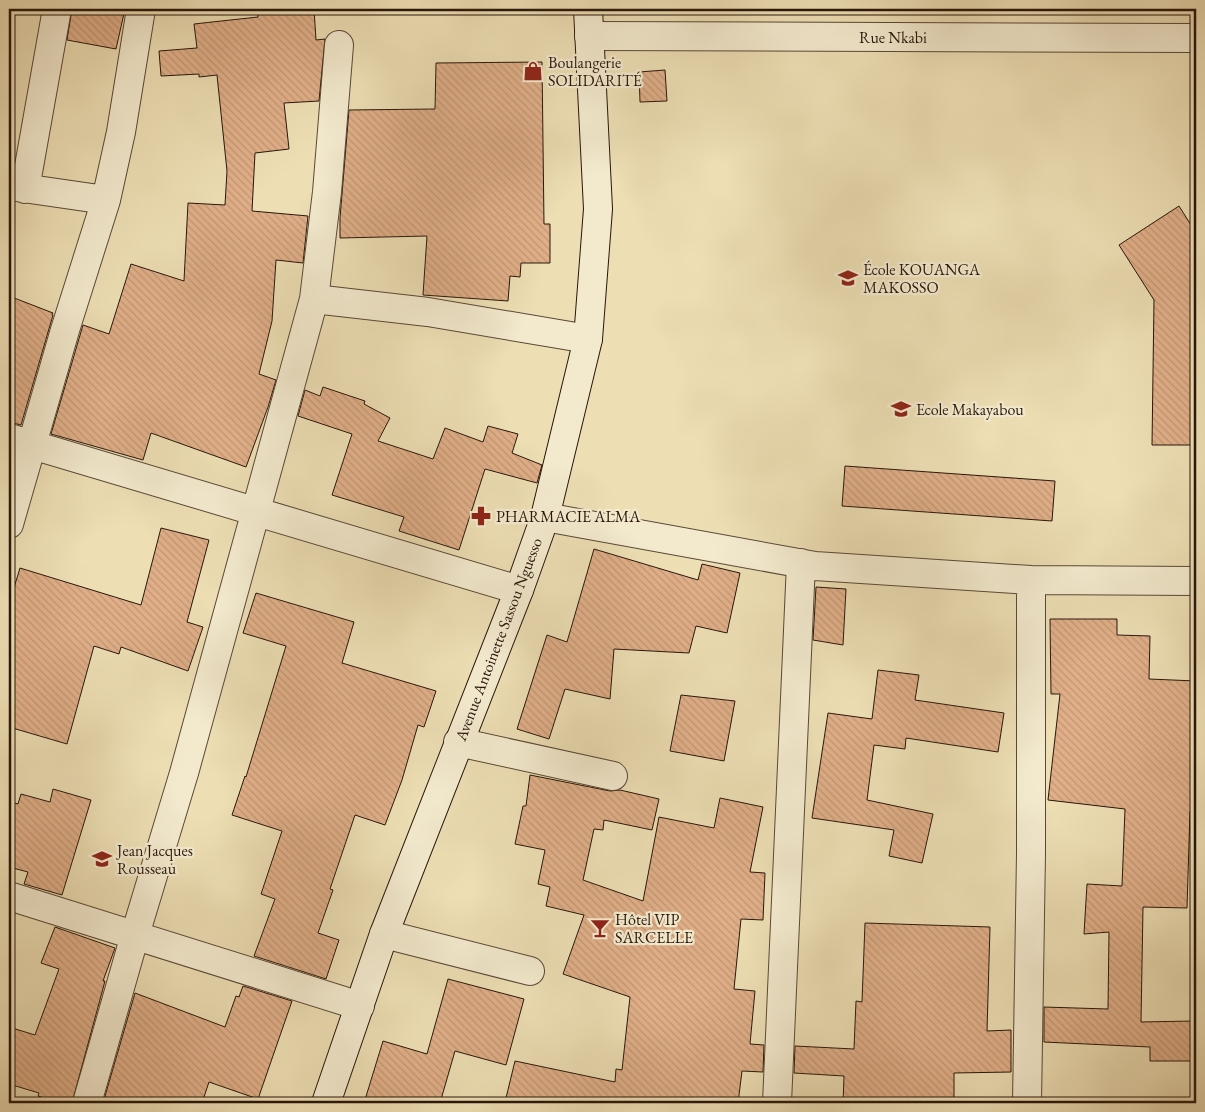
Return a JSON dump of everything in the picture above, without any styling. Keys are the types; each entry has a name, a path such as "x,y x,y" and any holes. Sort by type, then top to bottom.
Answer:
{"street":[{"path":"57,9 17,188 106,200"},
{"path":"9,524 21,442 66,330 106,200 121,132 141,9"},
{"name":"Avenue Antoinette Sassou Nguesso","path":"326,1103 384,934 519,590 545,517 588,339 598,209 588,9"},
{"name":"Rue Nkabi","path":"589,36 1196,38"},
{"path":"87,1103 184,773 314,299 327,192 339,45"},
{"path":"314,299 428,312 588,339"},
{"path":"21,442 519,590"},
{"path":"545,517 815,566 1031,580 1196,582"},
{"path":"777,1103 801,563"},
{"path":"1027,1103 1031,852 1031,580"},
{"path":"458,742 613,776"},
{"path":"9,896 360,1006"},
{"path":"384,934 530,970"}],"building":[{"path":"72,9 125,9 116,49 67,40"},
{"path":"257,9 314,9 316,40 325,39 319,101 284,103 289,149 255,153 252,211 308,216 303,263 276,260 272,321 259,374 276,380 246,467 151,433 143,460 51,434 83,325 109,334 131,264 184,281 188,203 225,205 227,171 217,75 199,77 199,74 161,76 159,51 197,48 194,24 258,17"},
{"path":"542,62 544,224 550,224 550,263 521,263 520,277 510,276 508,301 423,295 427,236 340,238 349,110 435,109 436,63"},
{"path":"665,70 667,101 640,102 639,72"},
{"path":"1179,206 1196,233 1196,445 1152,445 1154,300 1119,245"},
{"path":"9,296 53,313 21,425 9,422"},
{"path":"323,387 365,401 364,404 390,418 378,441 433,459 445,428 483,442 488,426 518,434 512,453 542,465 537,483 485,469 459,550 399,531 404,517 332,495 352,434 298,416 305,390 320,396"},
{"path":"845,466 1055,481 1052,521 842,506"},
{"path":"161,528 209,540 187,622 203,627 188,671 121,647 119,654 94,646 67,744 9,727 9,604 20,568 141,605"},
{"path":"594,549 698,580 702,564 740,573 727,633 696,626 689,653 614,649 610,699 565,689 549,739 517,729 547,635 567,642"},
{"path":"816,587 846,589 843,645 813,640"},
{"path":"256,593 354,622 342,663 436,691 424,727 418,725 402,780 385,825 355,815 330,889 333,890 318,933 339,940 326,979 254,956 275,899 261,894 282,831 232,815 246,777 286,646 243,633"},
{"path":"1050,619 1117,619 1117,635 1150,636 1149,679 1196,681 1196,714 1194,714 1191,776 1196,776 1196,811 1190,811 1187,908 1143,907 1141,1022 1194,1021 1195,1061 1150,1061 1150,1047 1044,1042 1044,1007 1108,1009 1109,932 1084,934 1087,884 1122,886 1125,809 1048,800 1060,694 1051,694"},
{"path":"878,670 919,675 915,700 1004,713 998,752 906,738 905,749 874,745 867,800 933,814 922,863 889,856 894,830 812,818 828,713 872,719"},
{"path":"681,695 735,701 724,761 670,751"},
{"path":"530,775 610,791 620,790 659,799 652,830 604,820 603,830 594,829 583,880 643,901 659,817 714,828 720,798 763,807 750,872 765,873 763,920 741,919 734,989 755,991 750,1044 764,1045 763,1072 742,1071 738,1103 531,1103 506,1098 515,1061 615,1082 616,1069 622,1070 630,997 563,974 584,915 546,906 550,887 538,884 545,850 515,844 523,806 526,806"},
{"path":"53,789 91,800 62,895 24,884 28,872 9,867 9,801 18,804 21,794 50,802"},
{"path":"865,923 990,927 987,1031 1011,1030 1011,1072 954,1073 954,1103 843,1103 844,1076 794,1073 795,1046 854,1049 856,1001 862,1002"},
{"path":"55,927 115,948 103,981 105,981 72,1103 60,1103 38,1096 39,1093 9,1084 9,1027 35,1035 59,969 41,963"},
{"path":"448,979 524,999 506,1065 455,1051 440,1103 364,1103 383,1041 427,1054"},
{"path":"243,986 292,1001 258,1099 209,1082 202,1103 103,1103 135,993 225,1027 236,996 239,997"}],"place":[{"name":"Boulangerie SOLIDARITÉ","path":"533,71"},
{"name":"École KOUANGA MAKOSSO","path":"848,278"},
{"name":"Ecole Makayabou","path":"901,409"},
{"name":"PHARMACIE ALMA","path":"481,516"},
{"name":"Jean Jacques Rousseau","path":"102,859"},
{"name":"Hôtel VIP SARCELLE","path":"600,928"}]}
